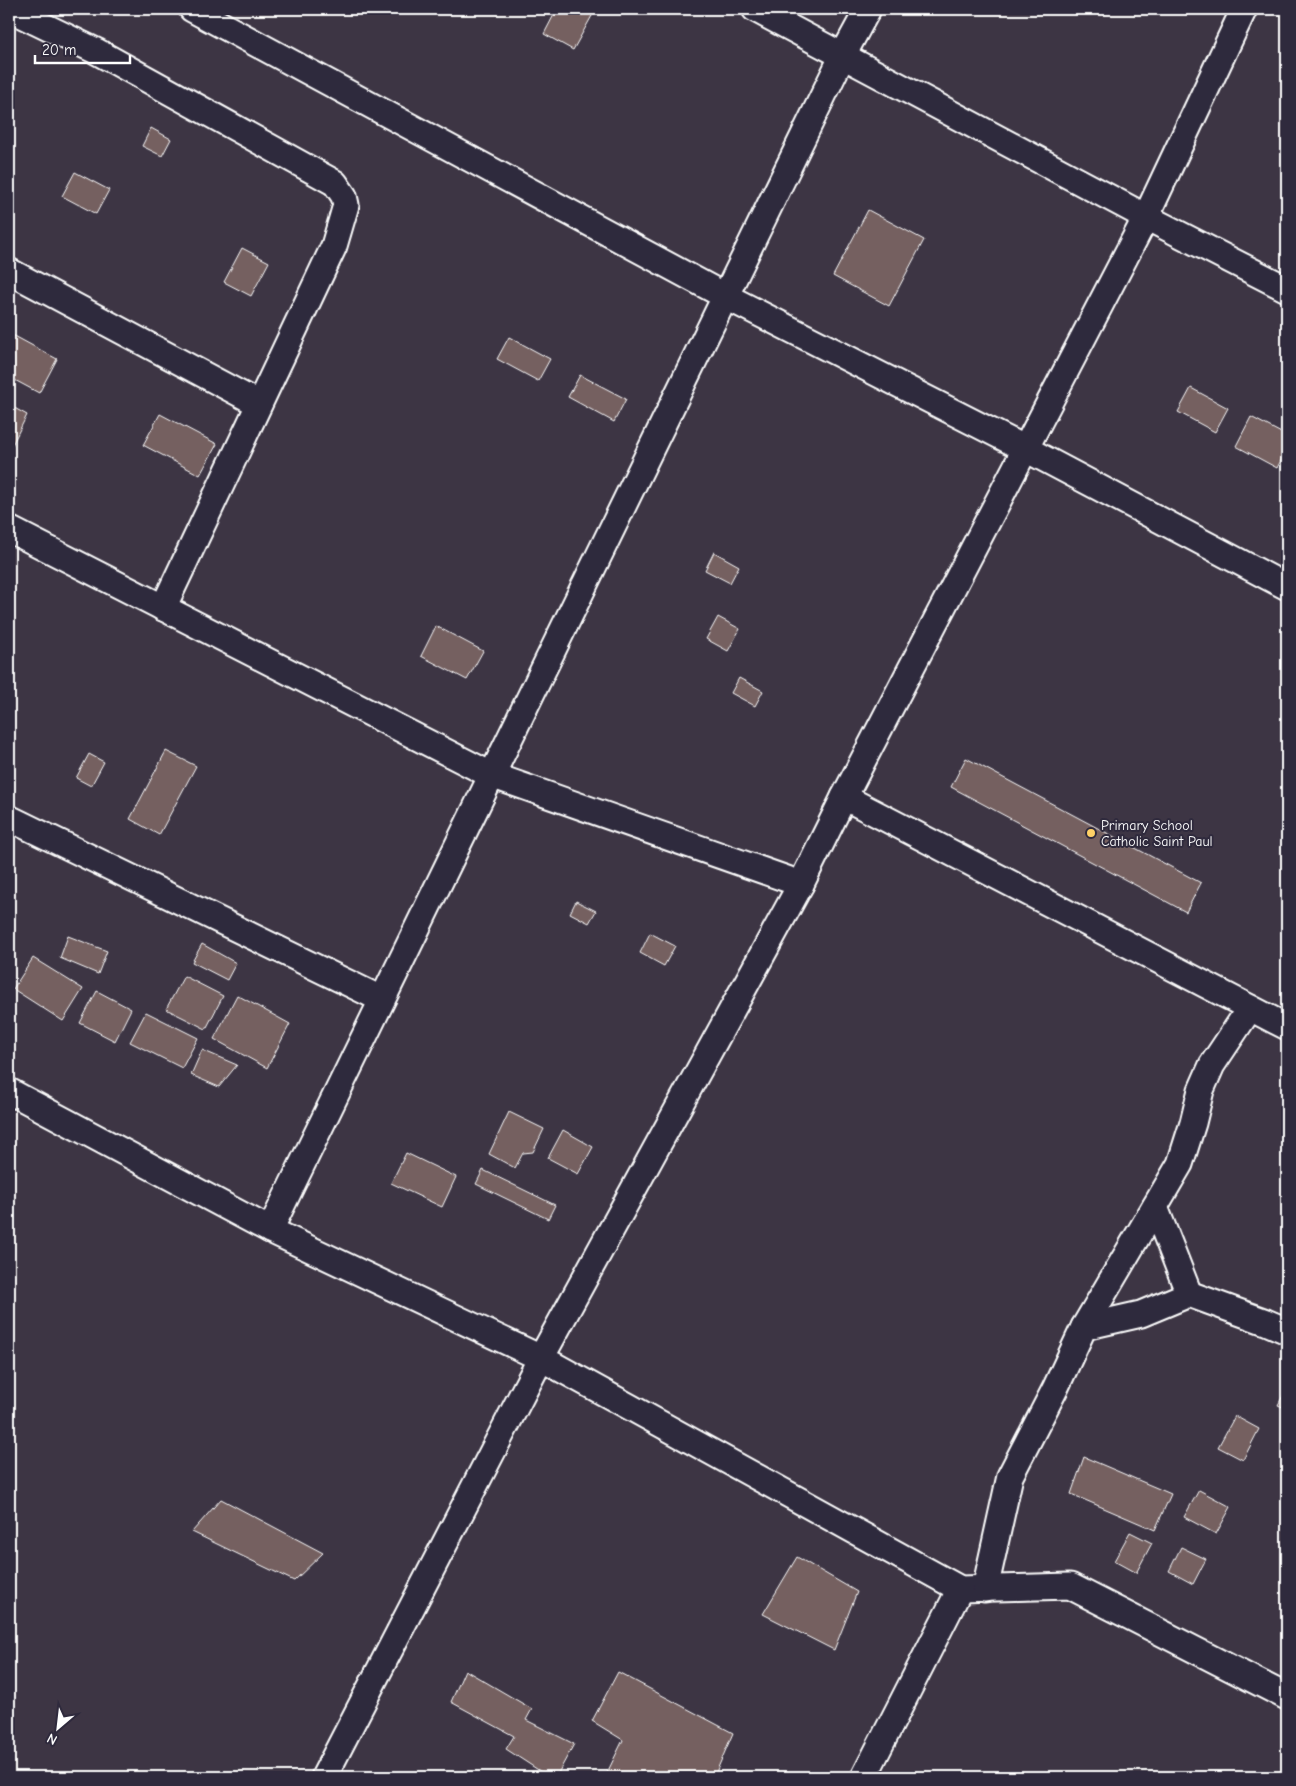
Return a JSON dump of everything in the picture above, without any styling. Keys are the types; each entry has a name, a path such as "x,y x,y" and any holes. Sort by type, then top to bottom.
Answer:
{"street":[{"path":"9,9 96,51 335,183 344,196 346,204 334,246 164,608"},
{"path":"192,9 725,296 1024,448 1287,587"},
{"path":"755,9 1287,289"},
{"path":"270,1230 843,55 868,9"},
{"path":"324,1777 541,1358 801,884 1024,448 1146,216 1244,9"},
{"path":"9,271 259,404"},
{"path":"9,529 491,775 801,884"},
{"path":"844,797 1287,1027"},
{"path":"9,818 381,999"},
{"path":"985,1588 1010,1476 1055,1389 1084,1327 1180,1164 1201,1090 1212,1065 1250,1008"},
{"path":"9,1091 270,1230 541,1358 960,1589 1070,1586 1287,1697"},
{"path":"1155,1206 1189,1294"},
{"path":"1084,1327 1141,1314 1189,1294 1266,1322 1287,1332"},
{"path":"864,1777 960,1589"}],"building":[{"path":"557,9 583,9 593,14 573,50 544,34"},
{"path":"151,128 171,139 162,156 142,146"},
{"path":"75,172 109,190 96,214 62,196"},
{"path":"868,210 924,240 889,306 833,276"},
{"path":"242,248 269,262 251,296 224,282"},
{"path":"9,333 57,359 39,393 9,377"},
{"path":"509,337 550,359 538,381 497,359"},
{"path":"580,375 626,399 614,422 568,397"},
{"path":"1191,388 1228,408 1215,432 1178,412"},
{"path":"9,405 27,415 9,451"},
{"path":"160,414 217,444 200,475 143,445"},
{"path":"1251,417 1287,436 1287,449 1277,468 1236,446"},
{"path":"714,552 739,566 730,583 705,570"},
{"path":"718,617 740,629 728,651 706,639"},
{"path":"436,626 483,651 467,680 421,656"},
{"path":"739,678 763,691 755,706 731,693"},
{"path":"166,751 196,766 159,835 130,819"},
{"path":"89,754 104,762 91,786 76,778"},
{"path":"966,758 1201,883 1186,912 951,787"},
{"path":"576,901 596,911 589,923 570,913"},
{"path":"650,933 675,946 664,966 640,953"},
{"path":"68,936 107,951 98,974 60,958"},
{"path":"202,944 236,963 227,980 192,962"},
{"path":"33,958 83,989 63,1021 13,989"},
{"path":"184,976 223,996 206,1029 166,1009"},
{"path":"97,991 131,1009 115,1041 80,1023"},
{"path":"237,995 290,1024 267,1068 214,1039"},
{"path":"146,1012 198,1038 182,1068 130,1042"},
{"path":"202,1050 237,1065 219,1087 191,1075"},
{"path":"509,1112 544,1129 533,1152 523,1153 515,1168 489,1154"},
{"path":"563,1130 593,1147 578,1174 548,1158"},
{"path":"406,1153 456,1177 442,1207 391,1183"},
{"path":"483,1170 555,1205 548,1219 476,1184"},
{"path":"1287,1388 1287,1409 1278,1405"},
{"path":"1235,1416 1259,1429 1243,1460 1218,1447"},
{"path":"1084,1457 1171,1494 1155,1530 1071,1494"},
{"path":"1199,1490 1231,1507 1216,1534 1184,1517"},
{"path":"221,1499 323,1553 294,1581 192,1532"},
{"path":"1130,1532 1152,1543 1136,1573 1114,1561"},
{"path":"1181,1547 1206,1559 1193,1584 1169,1571"},
{"path":"797,1557 857,1592 834,1650 763,1614"},
{"path":"465,1670 532,1709 526,1720 574,1744 556,1777 549,1777 506,1749 514,1736 451,1702"},
{"path":"618,1672 733,1733 714,1777 605,1777 623,1740 592,1721"}],"place":[{"name":"Primary School Catholic Saint Paul","path":"1091,833"}]}
